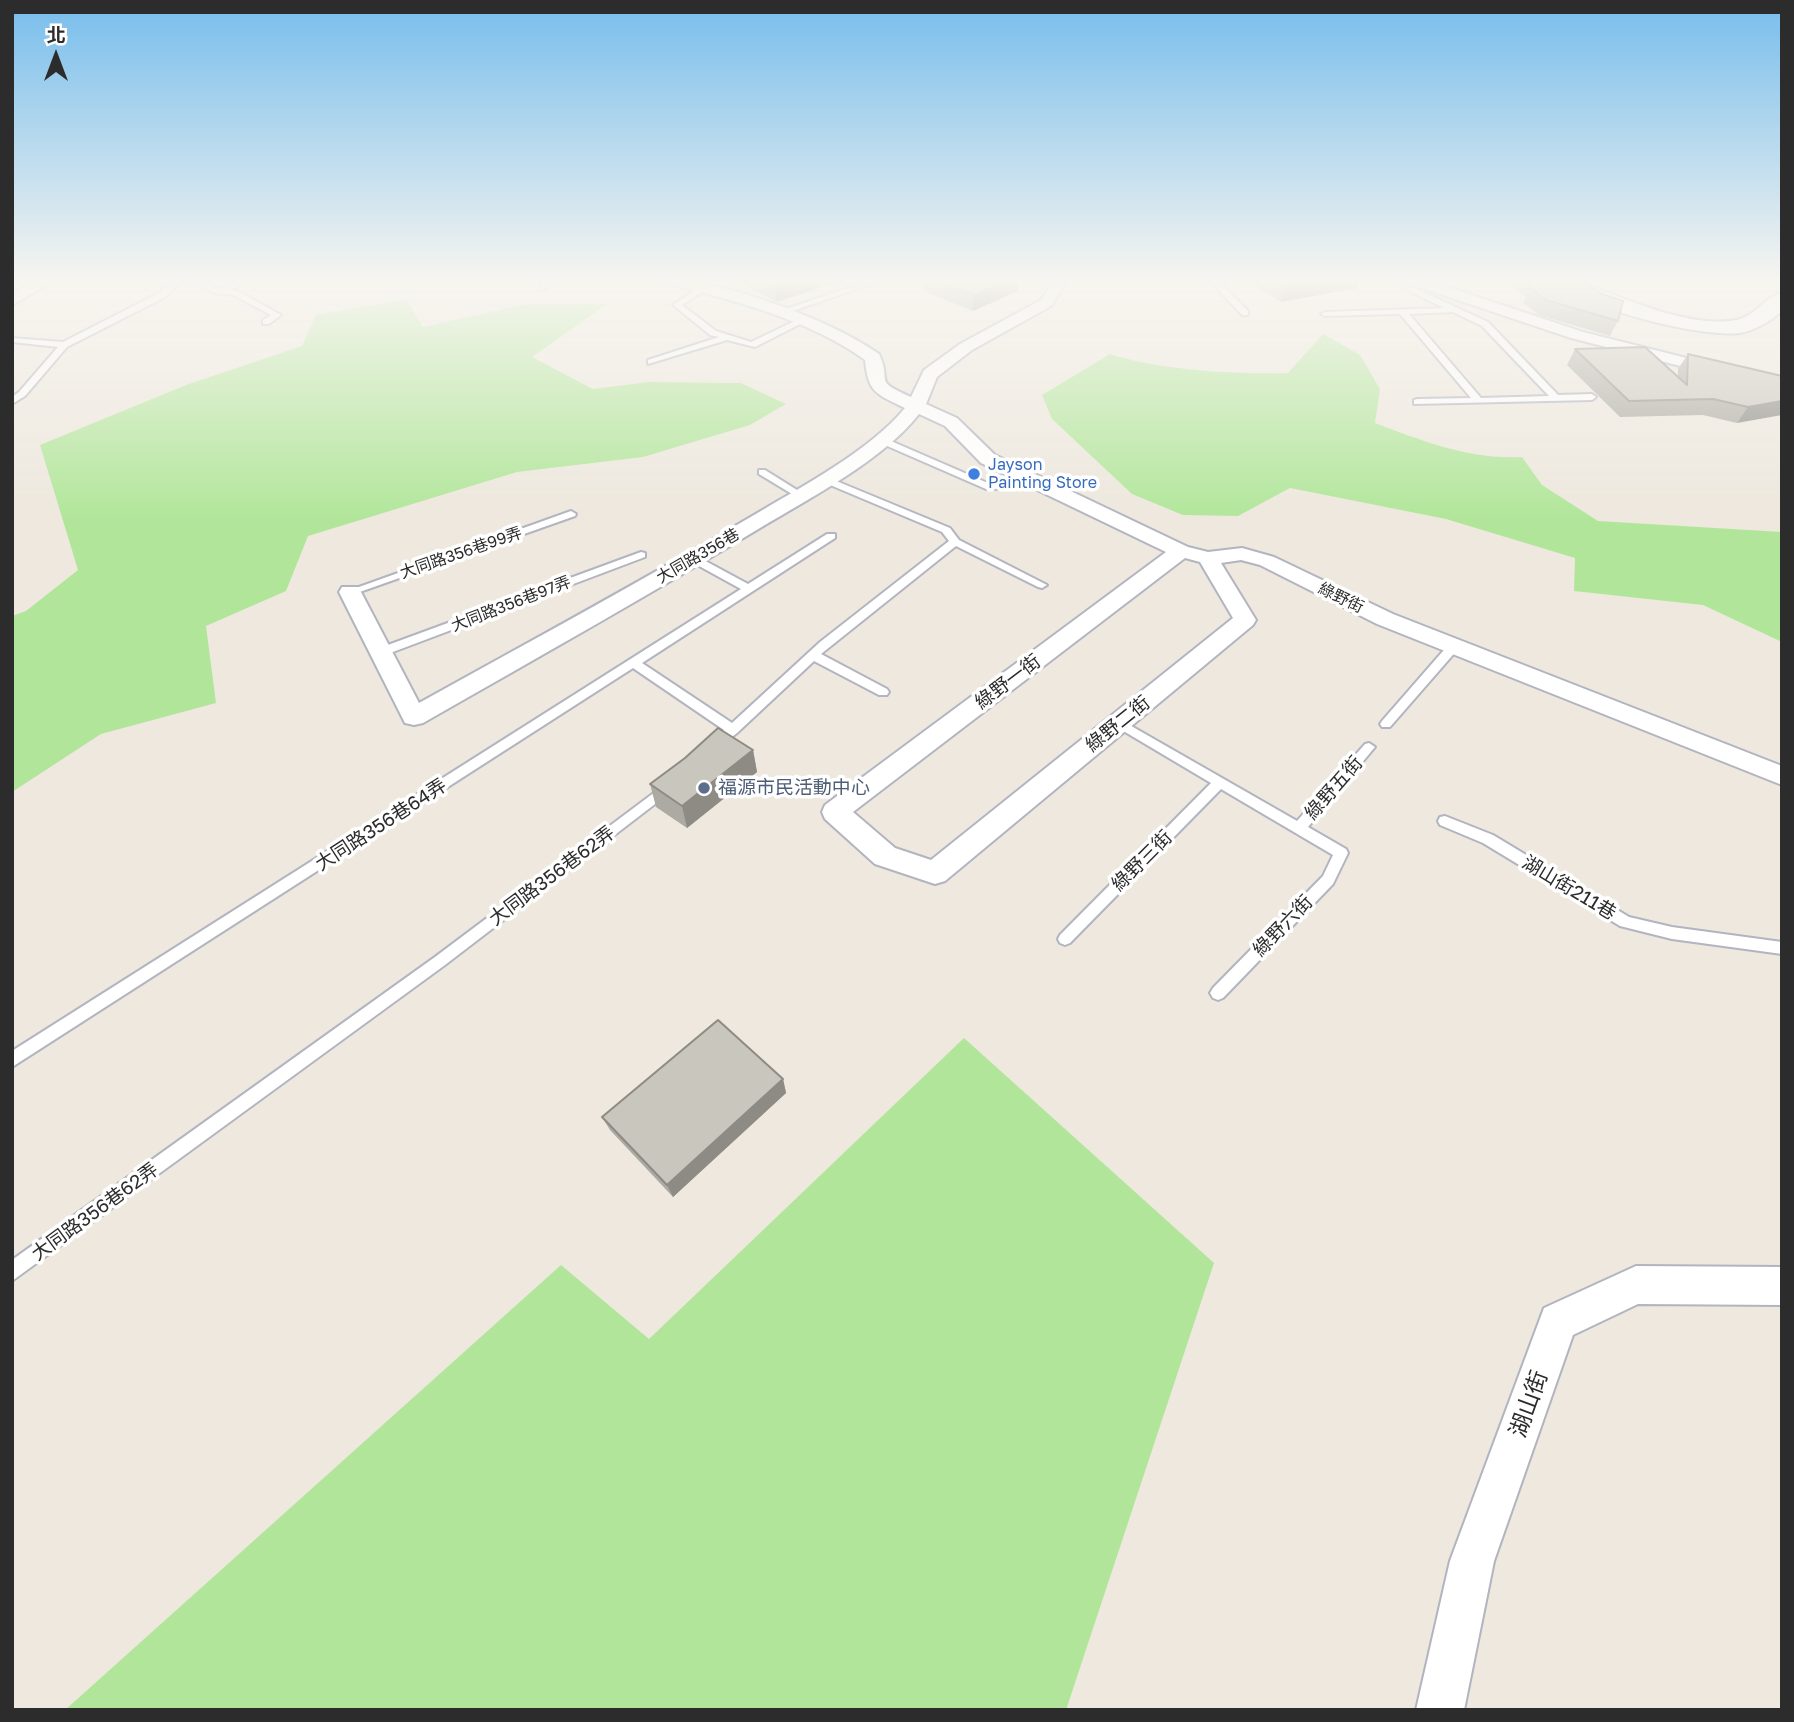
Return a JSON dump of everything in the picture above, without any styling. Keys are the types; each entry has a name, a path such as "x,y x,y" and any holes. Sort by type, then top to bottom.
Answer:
{"street":[{"name":"綠野街","path":"873,359 875,380 881,390 917,404 951,422 988,459 1181,551 1208,558 1242,554 1267,561 1385,619 1782,776"},
{"name":"大同路356巷","path":"350,592 414,717 694,559 826,480 899,427 917,404 930,374 949,359"},
{"path":"1673,359 1782,387"},
{"name":"綠野一街","path":"935,873 885,856 835,812 1181,551"},
{"name":"綠野二街","path":"935,873 1245,620 1208,558"},
{"name":"湖山街","path":"1440,1710 1472,1561 1558,1322 1636,1285 1782,1286"}],"lane":[{"path":"12,401 22,394 52,359"},
{"path":"651,362 659,359"},
{"path":"1443,359 1478,400"},
{"path":"1519,359 1556,398"},
{"path":"1417,402 1592,397"},
{"path":"881,440 989,487 1039,485"},
{"path":"762,472 800,495"},
{"path":"826,480 946,530 955,542 1042,585"},
{"name":"大同路356巷99弄","path":"350,592 571,514"},
{"name":"大同路356巷64弄","path":"12,1060 831,536"},
{"path":"703,758 813,655 955,542"},
{"name":"大同路356巷97弄","path":"381,652 641,555"},
{"path":"694,559 749,589"},
{"path":"1386,724 1454,646"},
{"path":"813,655 883,692"},
{"path":"634,663 733,730"},
{"path":"1119,723 1299,828"},
{"name":"綠野五街","path":"1299,828 1369,747"},
{"name":"大同路356巷62弄","path":"12,1272 440,961 683,776"},
{"name":"綠野三街","path":"1065,939 1220,782"},
{"name":"湖山街211巷","path":"1445,821 1488,839 1625,922 1672,933 1782,948"},
{"name":"綠野六街","path":"1218,993 1328,880 1341,853 1299,828"}],"green space":[{"path":"262,359 536,359 593,389 649,382 741,383 786,404 750,425 643,457 517,472 308,536 286,591 206,626 216,703 101,734 12,792 12,616 26,611 78,570 40,445 186,385"},
{"path":"1101,359 1130,359 1199,370 1288,373 1300,359 1363,359 1380,389 1375,423 1465,452 1522,457 1542,485 1598,521 1782,532 1782,642 1703,605 1574,591 1575,558 1446,519 1290,488 1238,516 1183,515 1132,494 1052,419 1042,395"},
{"path":"964,1038 1214,1263 1066,1710 65,1710 561,1265 649,1339"}],"building":[{"path":"1586,359 1659,359 1687,385 1688,359 1711,359 1782,376 1782,401 1748,407 1713,399 1629,401"},
{"path":"718,728 753,750 682,806 650,784 685,758"},
{"path":"718,1020 783,1079 667,1185 602,1117"}],"place":[{"name":"Jayson Painting Store","path":"974,474"},
{"name":"福源市民活動中心","path":"704,788"}]}
